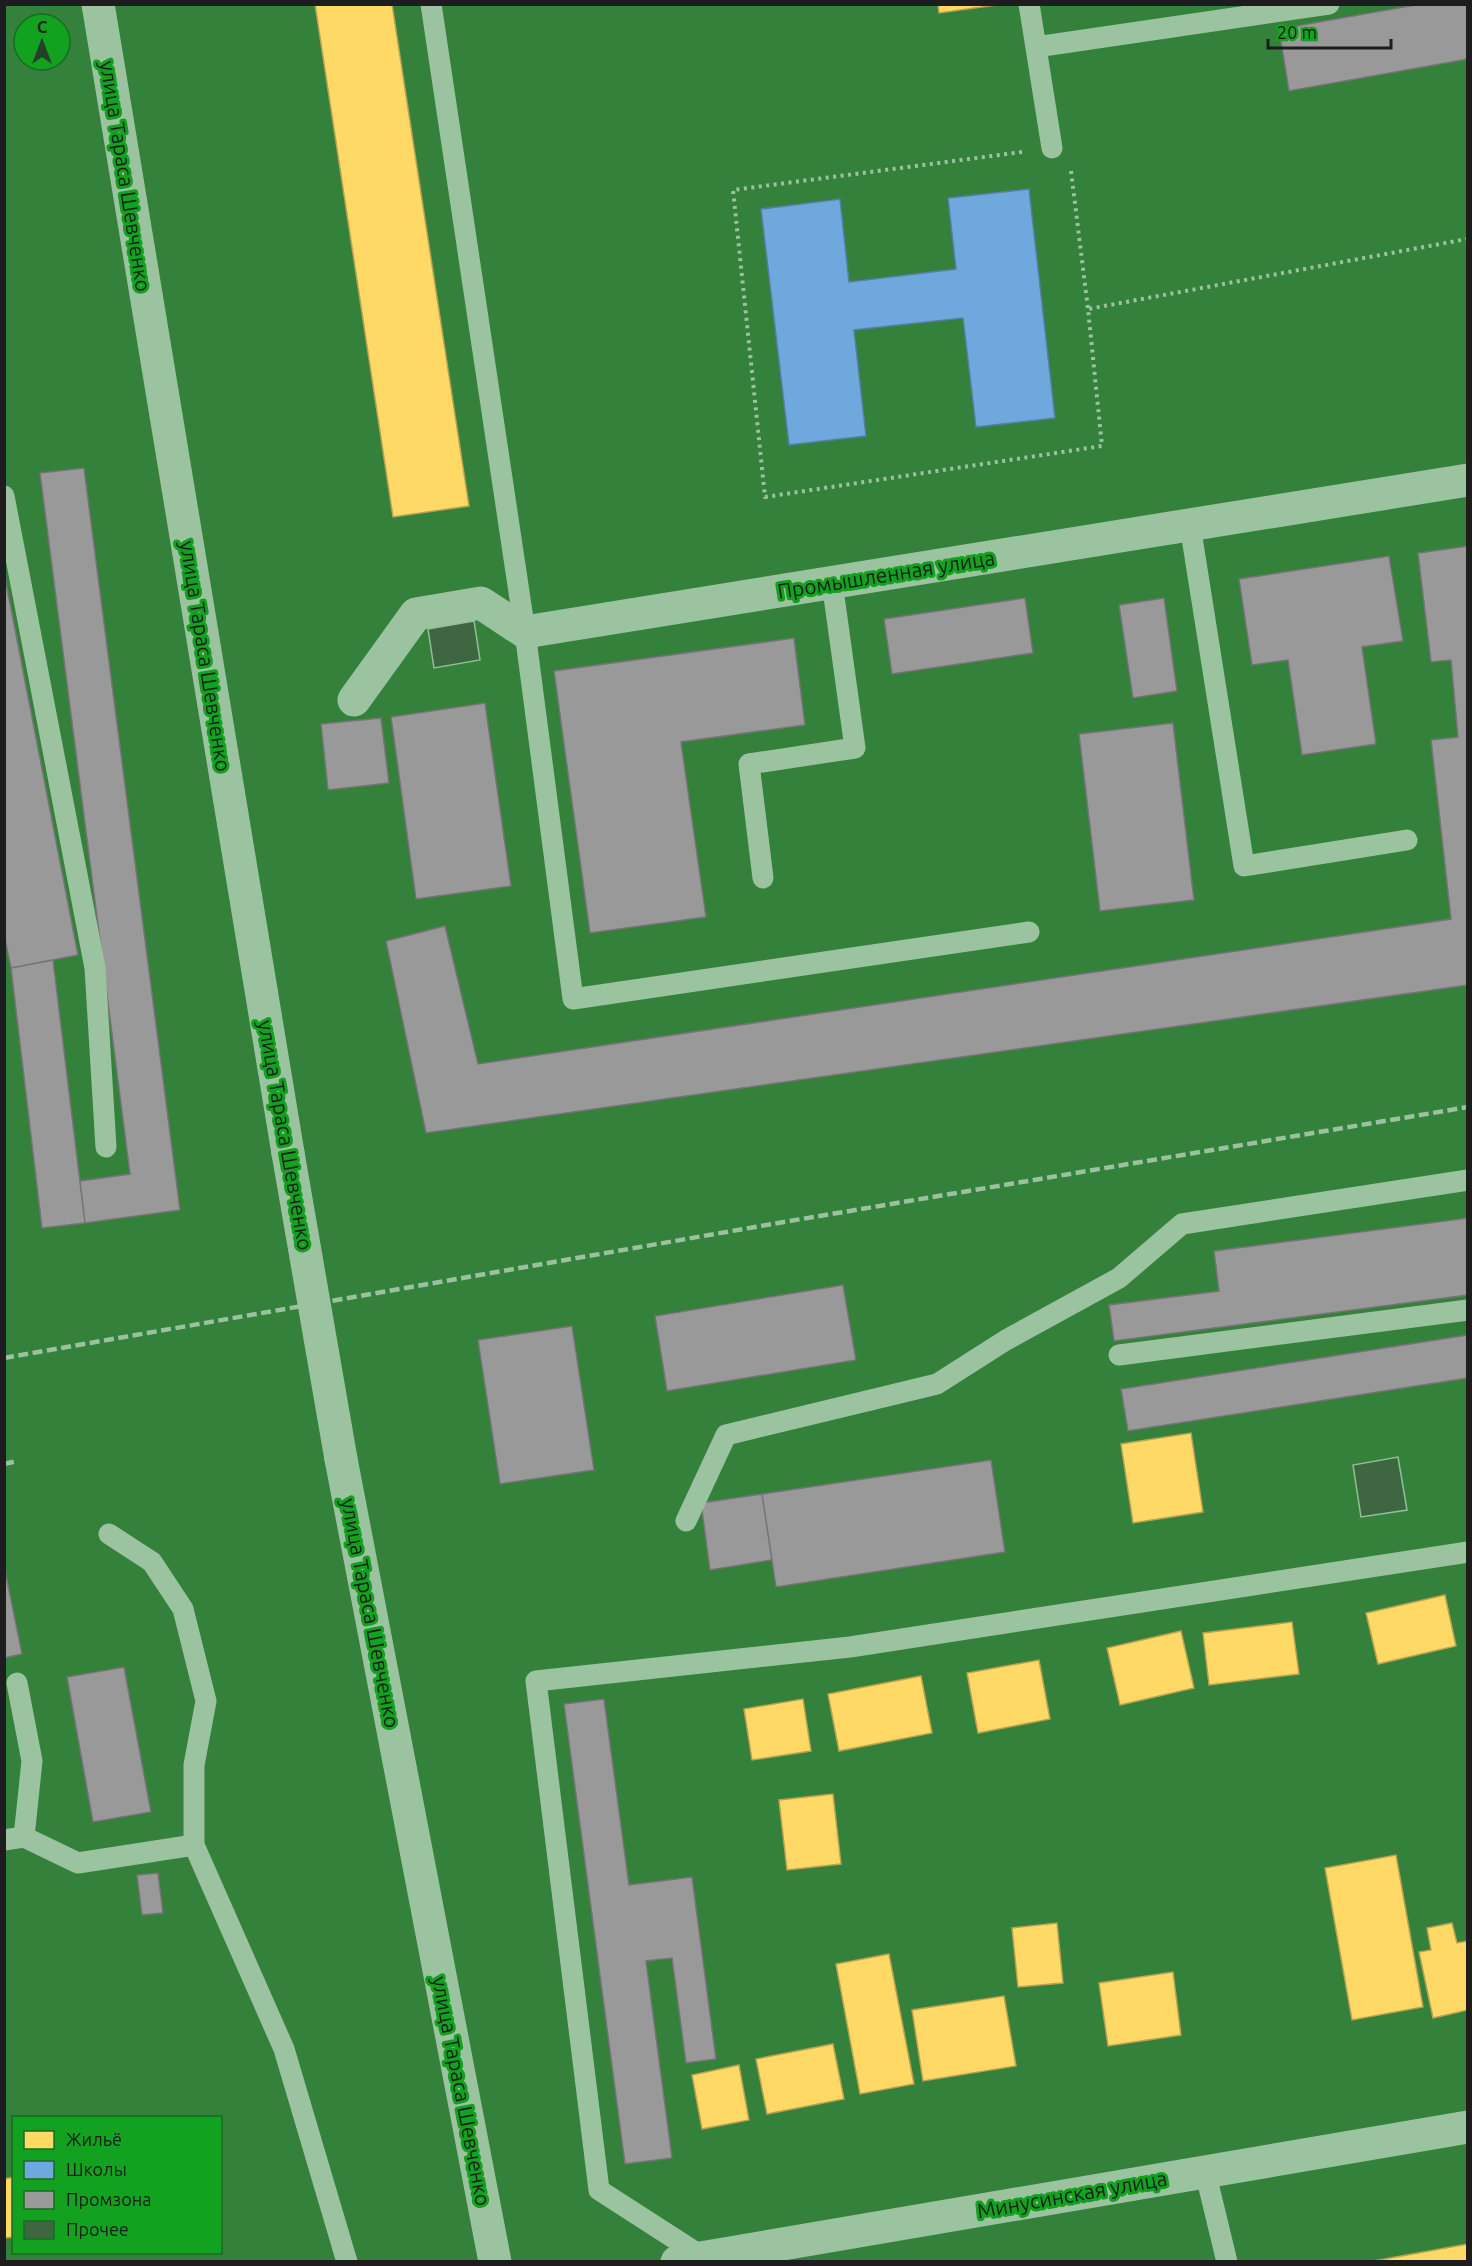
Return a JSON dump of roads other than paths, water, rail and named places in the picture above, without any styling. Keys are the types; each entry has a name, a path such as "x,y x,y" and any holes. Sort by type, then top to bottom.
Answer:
{"street":[{"name":"улица Тараса Шевченко","path":"98,4 288,1153 341,1459 495,2262"},
{"name":"Промышленная улица","path":"525,632 1467,480"},
{"path":"354,700 416,614 481,603 525,632"},
{"name":"Минусинская улица","path":"690,2259 1467,2127"}],"lane":[{"path":"431,4 525,632 573,999 1029,932"},
{"path":"1029,4 1052,148"},
{"path":"1036,47 1249,10 1329,4"},
{"path":"5,505 95,968 106,1147"},
{"path":"1190,525 1244,866 1407,840"},
{"path":"764,878 749,764 855,748 832,582"},
{"path":"686,1521 726,1435 937,1384 1006,1340 1119,1278 1182,1224 1467,1180"},
{"path":"1119,1355 1467,1310"},
{"path":"109,1534 152,1562 183,1609 206,1701 194,1765 194,1845 284,2049 347,2262"},
{"path":"690,2259 599,2190 536,1681 850,1647 1467,1552"},
{"path":"17,1683 32,1761 14,1839 78,1863 194,1845"},
{"path":"1205,2171 1227,2262"}],"railway":[{"path":"4,1358 772,1224 1468,1107"},
{"path":"4,1464 17,1461"}]}
